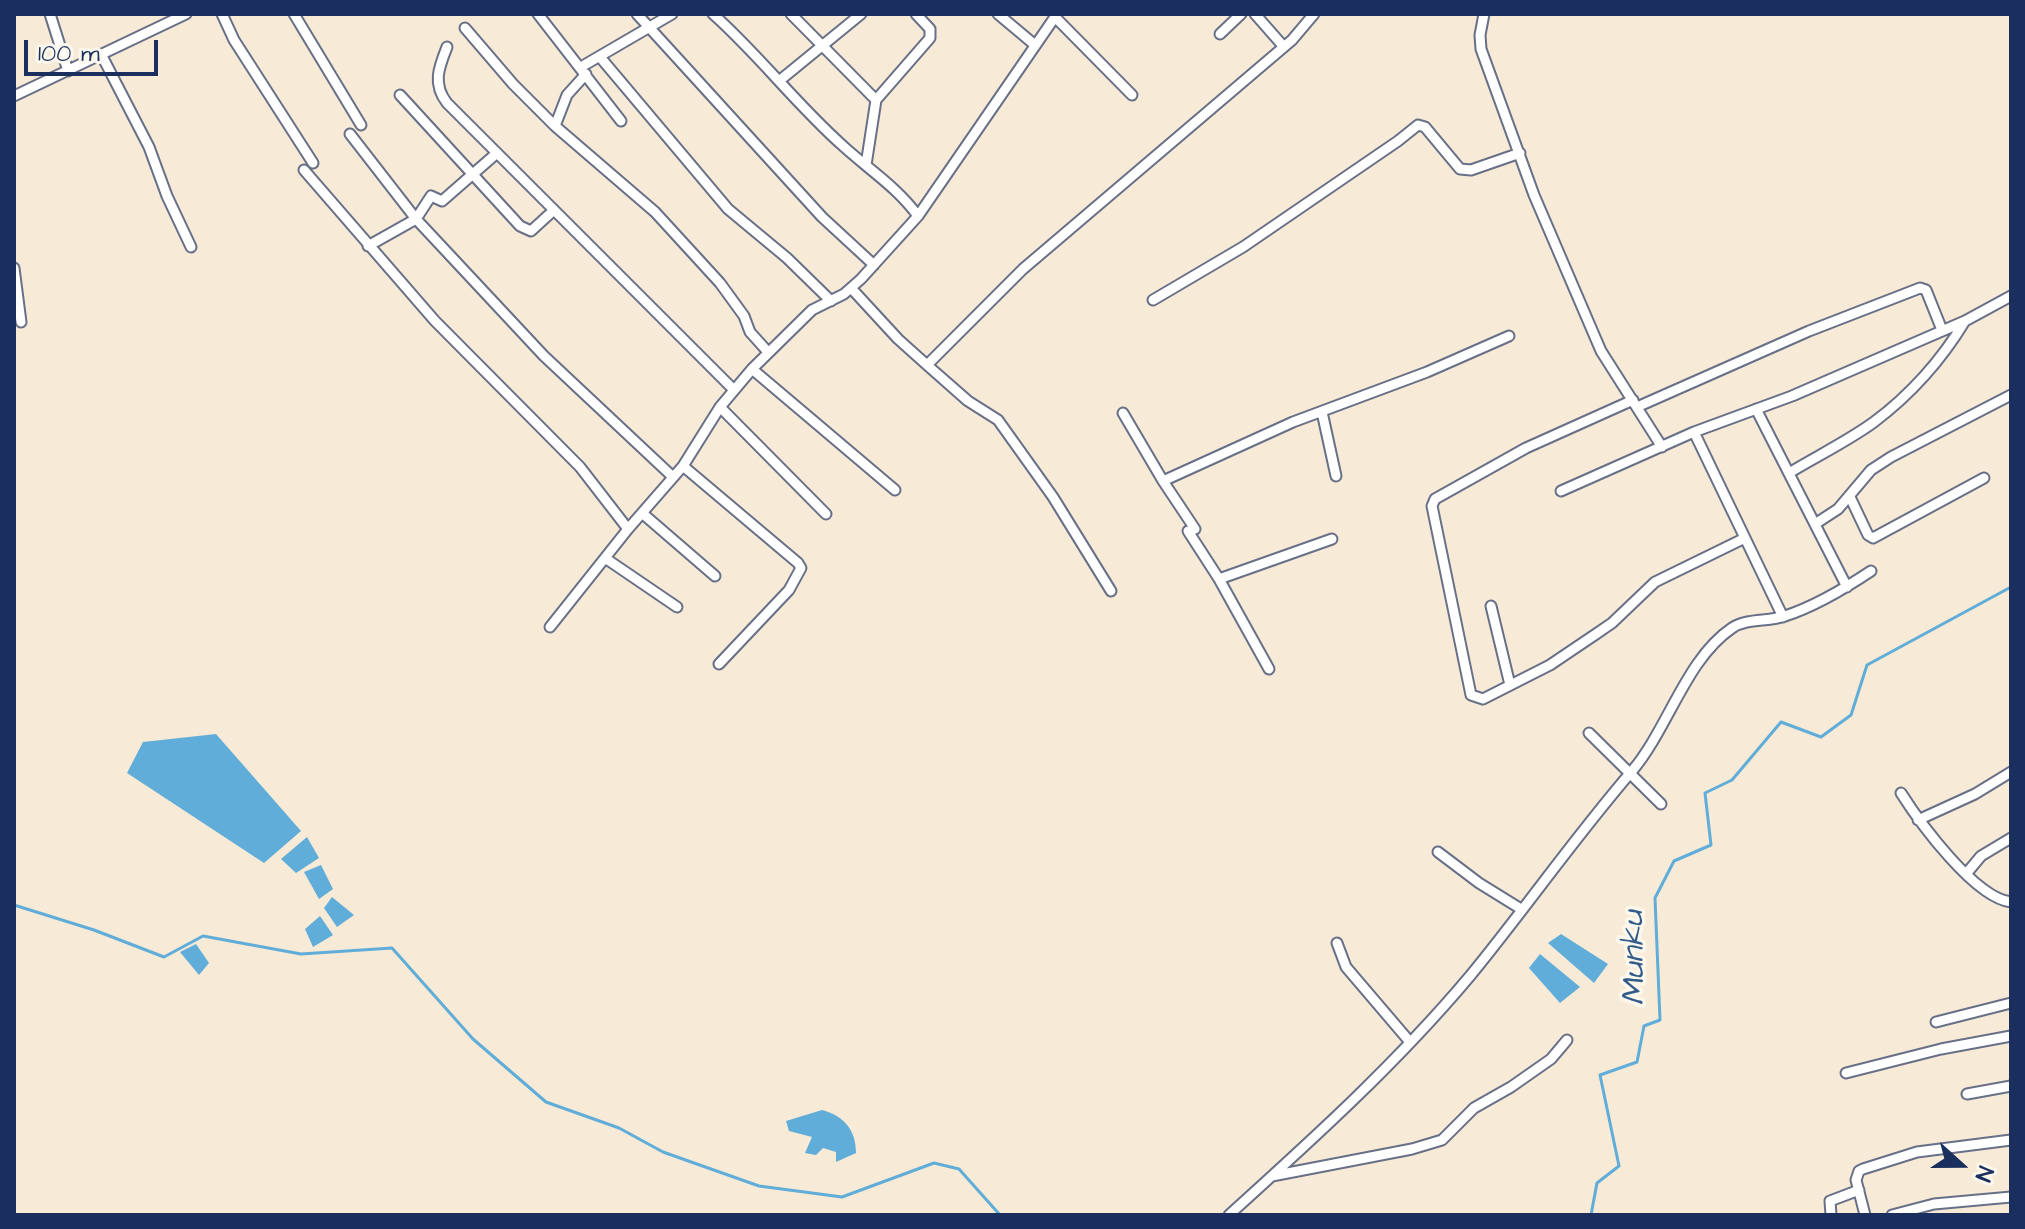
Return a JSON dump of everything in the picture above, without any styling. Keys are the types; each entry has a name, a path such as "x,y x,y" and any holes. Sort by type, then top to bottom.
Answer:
{"street":[{"path":"50,14 68,71"},
{"path":"14,96 186,14"},
{"path":"222,14 234,40 313,163"},
{"path":"294,14 361,125"},
{"path":"538,14 621,121"},
{"path":"637,14 822,217 874,265"},
{"path":"555,126 567,95 583,71 600,57 672,14"},
{"path":"713,14 750,47 842,145 906,200 918,216"},
{"path":"791,14 876,100"},
{"path":"779,81 861,14"},
{"path":"866,165 876,100 930,38 930,29 916,14"},
{"path":"998,14 1035,45"},
{"path":"1220,34 1241,14"},
{"path":"1255,14 1284,47"},
{"path":"927,365 1023,269 1284,47 1314,14"},
{"path":"1484,14 1481,49 1534,195 1601,351 1662,447"},
{"path":"550,627 683,466 720,407 752,369 812,310 851,288 918,216 1056,15 1132,95"},
{"path":"465,28 513,84 555,126 655,212 720,283 744,316 750,332 768,352"},
{"path":"447,47 437,79 440,94 734,390"},
{"path":"102,56 149,147 191,247"},
{"path":"600,57 728,209 787,258 831,301"},
{"path":"400,95 528,232 554,210"},
{"path":"1153,300 1243,247 1418,125 1425,127 1460,169 1471,170 1520,153"},
{"path":"350,134 416,219 544,356 673,477"},
{"path":"368,246 416,219 431,196 442,201 497,153"},
{"path":"304,170 368,246 503,392 580,467 628,529"},
{"path":"14,268 21,322"},
{"path":"851,288 898,339 968,401 998,420 1053,497 1111,591"},
{"path":"1745,538 1655,582 1604,629 1550,665 1483,699 1471,695 1432,506 1435,499 1526,448 1920,288 1926,290 1942,330"},
{"path":"1561,491 1694,432 1965,321 2011,296"},
{"path":"1789,473 1889,409 1947,352 1965,321"},
{"path":"1163,481 1509,336"},
{"path":"752,369 895,490"},
{"path":"1815,524 1838,509 1871,470 2011,395"},
{"path":"720,407 826,514"},
{"path":"1756,409 1847,587"},
{"path":"1322,412 1336,476"},
{"path":"1123,413 1269,669"},
{"path":"1694,432 1783,617"},
{"path":"683,466 801,568 789,590 719,664"},
{"path":"1850,497 1868,535 1873,538 1984,478"},
{"path":"642,513 715,576"},
{"path":"1219,579 1332,539"},
{"path":"605,558 677,607"},
{"path":"1229,1215 1319,1133 1410,1042 1470,976 1610,794 1649,750 1708,650 1733,627 1783,617 1847,587 1871,571"},
{"path":"1491,606 1510,685"},
{"path":"1589,733 1661,804"},
{"path":"1918,820 1975,794 2011,772"},
{"path":"1901,793 1918,820 1966,874 1990,895 2011,902"},
{"path":"1966,874 1981,856 2011,838"},
{"path":"1438,852 1521,909"},
{"path":"1337,943 1346,967 1410,1042"},
{"path":"1936,1022 2011,1003"},
{"path":"1846,1073 1941,1049 2011,1036"},
{"path":"1272,1176 1412,1149 1442,1140 1474,1108 1551,1059 1567,1040"},
{"path":"1967,1094 2011,1086"},
{"path":"1865,1215 1857,1175 1863,1169 1917,1152 2011,1140"},
{"path":"1831,1215 1830,1201 1859,1190"},
{"path":"1892,1215 1934,1204 2011,1197"}],"water":[{"path":"216,734 301,831 264,863 127,773 143,742"},
{"path":"307,837 319,858 296,873 281,859"},
{"path":"321,865 333,889 319,899 304,872"},
{"path":"332,897 354,915 337,927 324,908"},
{"path":"320,916 333,935 313,947 305,929"},
{"path":"1561,934 1608,964 1594,983 1548,943"},
{"path":"196,944 209,963 199,975 180,952"},
{"path":"1540,954 1580,987 1560,1003 1529,968"},
{"path":"822,1110 837,1116 848,1126 856,1153 836,1162 836,1152 823,1148 816,1155 805,1153 812,1137 789,1131 786,1121"}],"waterway":[{"name":"Munku","path":"1591,1215 1597,1183 1619,1166 1600,1075 1637,1062 1644,1026 1660,1020 1655,898 1674,861 1711,845 1705,793 1732,780 1781,722 1821,737 1851,715 1867,665 2011,587"},
{"path":"14,905 94,930 164,957 203,936 301,954 392,948 473,1039 546,1102 619,1128 663,1152 759,1186 842,1197 934,1163 959,1169 1000,1215"}]}
